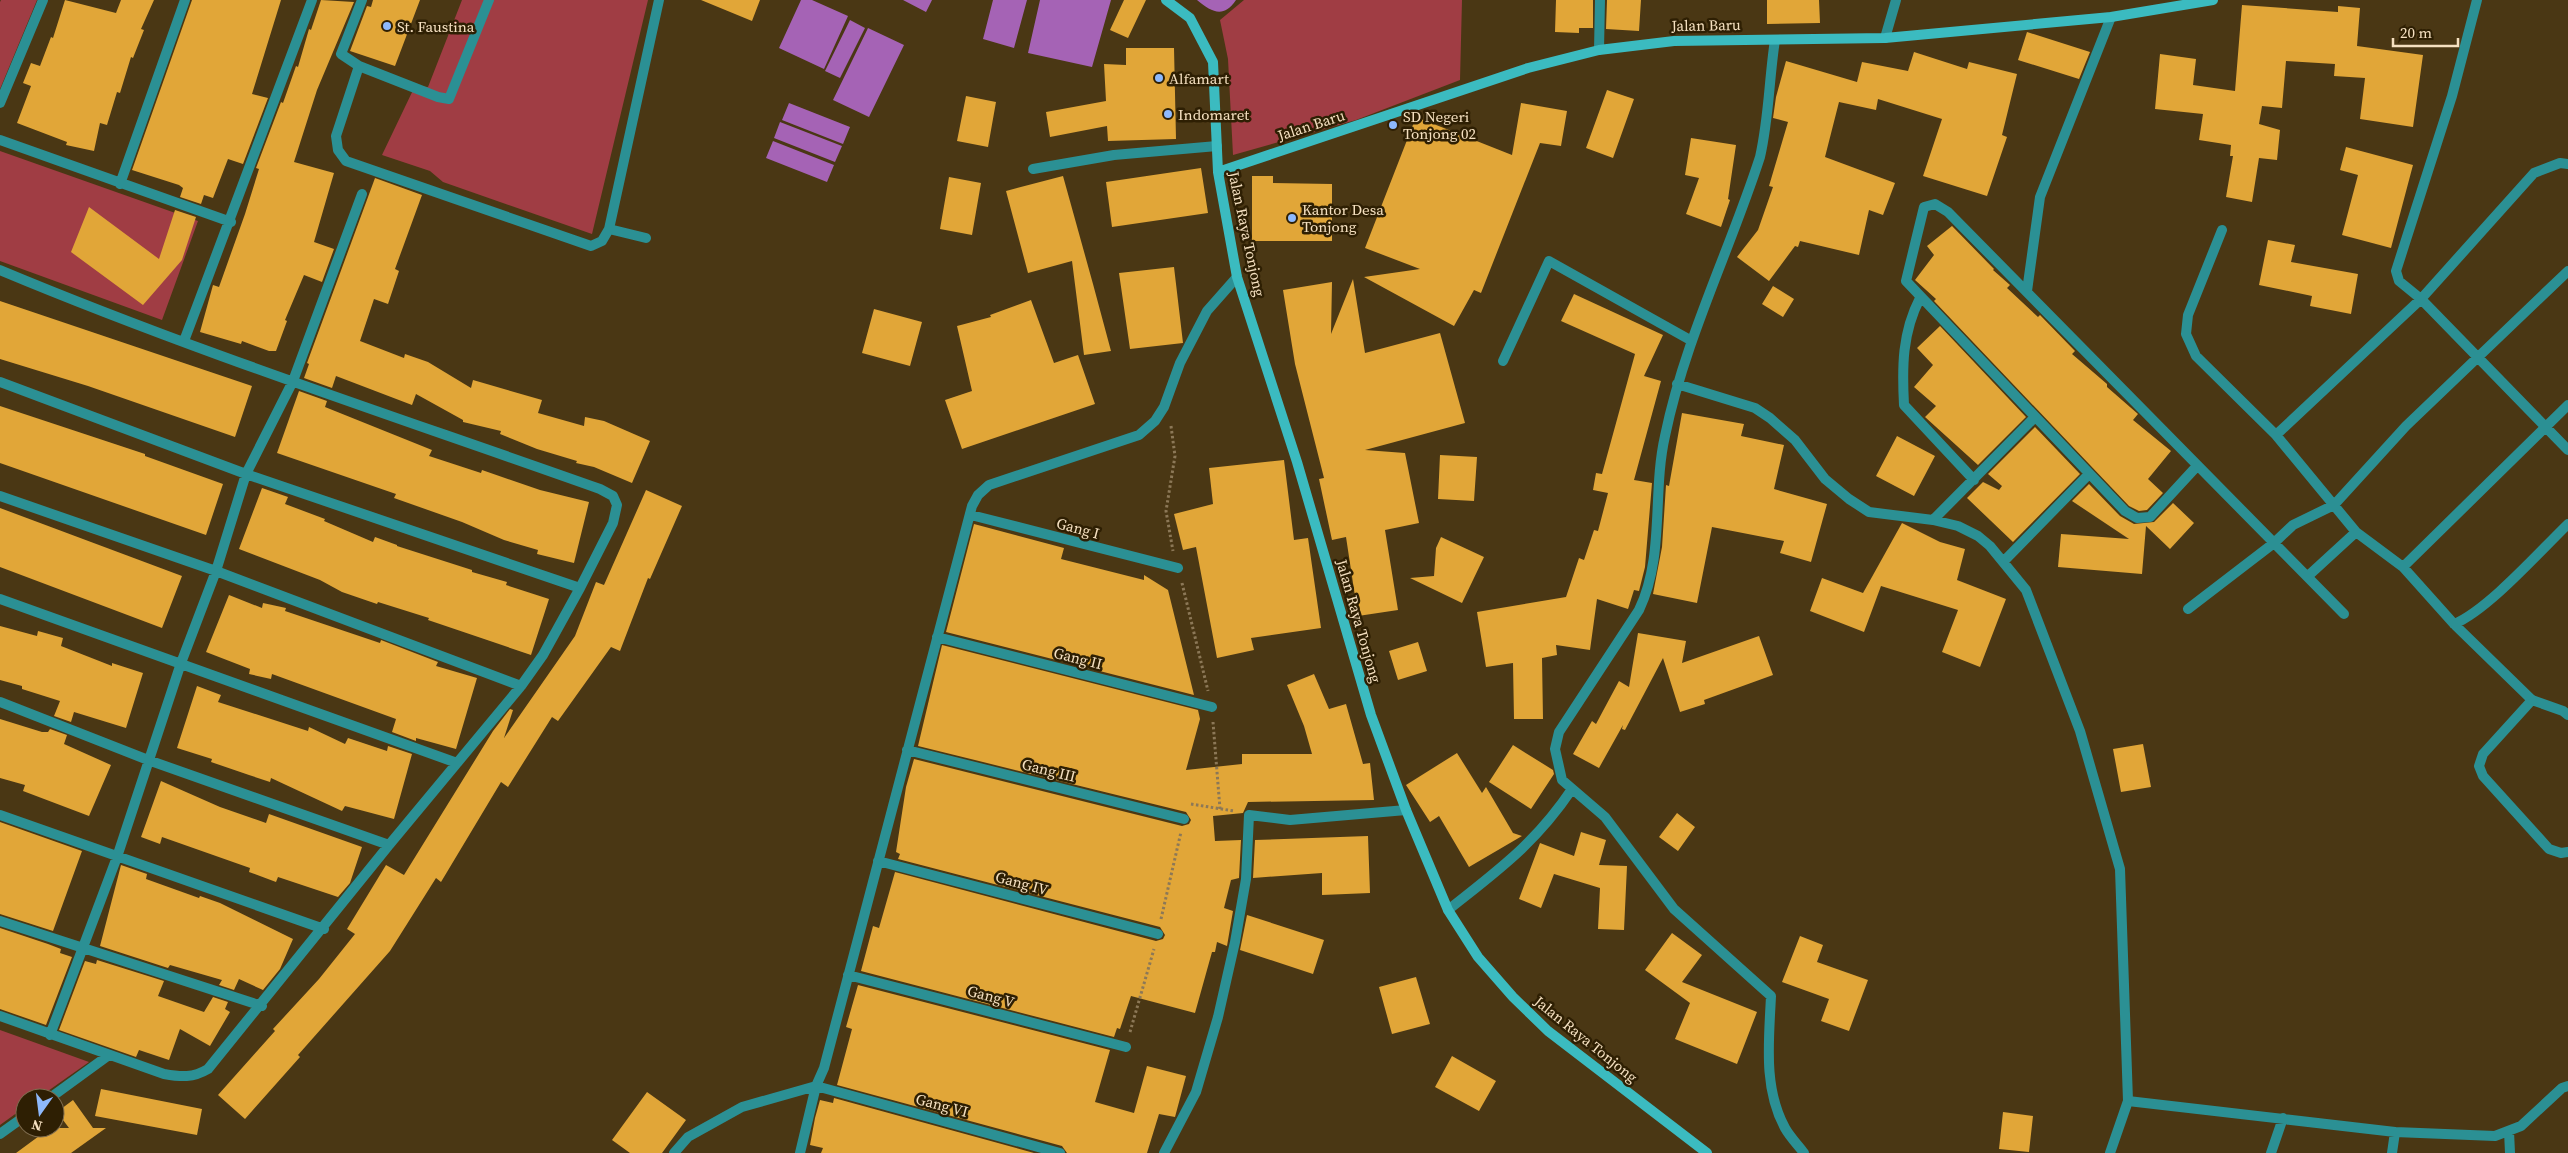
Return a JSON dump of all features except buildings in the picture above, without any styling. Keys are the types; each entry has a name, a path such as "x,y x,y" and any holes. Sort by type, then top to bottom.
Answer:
{"main road":[{"name":"Jalan Raya Tonjong","path":"1166,0 1190,18 1213,62 1218,172 1238,277 1296,462 1371,715 1406,810 1448,910 1478,957 1513,997 1548,1031 1707,1153"},
{"name":"Jalan Baru","path":"1218,172 1528,68 1599,50 1674,41 1885,38 2111,17 2213,0"}],"street":[{"path":"0,103 42,0"},
{"path":"120,184 185,0"},
{"path":"184,341 231,222 312,0"},
{"path":"362,0 341,54 359,66 438,97 449,99 489,0"},
{"path":"359,66 336,136 338,150 346,161 591,246 602,241 609,229 659,0"},
{"path":"1599,50 1600,0"},
{"path":"1885,38 1896,0"},
{"path":"2478,0 2452,96 2396,271 2399,281 2421,299 2568,450"},
{"path":"2027,291 2040,197 2111,17"},
{"path":"1775,40 1769,79 1768,118 1760,157 1677,384 1659,467 1655,554 1647,593 1639,610 1559,732 1555,749 1557,766 1562,780 1605,817 1674,909 1771,996 1768,1057 1771,1087 1785,1128 1804,1153"},
{"path":"0,140 231,222"},
{"path":"1033,169 1114,155 1217,146"},
{"path":"2276,435 2421,299 2534,173 2560,163 2568,164"},
{"path":"50,1035 117,857 148,760 216,571 246,474 294,381 362,194"},
{"path":"2197,466 2150,517 2137,518 2125,512 1920,298 1906,280 1924,207 1935,204 1948,212 2344,614"},
{"path":"609,229 646,238"},
{"path":"2222,230 2188,315 2186,334 2196,356 2276,435 2356,532 2403,567 2454,624 2532,700 2563,711 2568,715"},
{"path":"1503,361 1548,262 1692,341"},
{"path":"0,270 75,301 184,341 591,486 613,496 617,505 613,523 580,588 543,655 521,686 389,845 262,1006 208,1069 198,1075 185,1077 164,1074 0,1016"},
{"path":"2188,609 2274,543 2299,520 2334,505 2406,426 2568,271"},
{"path":"800,1153 816,1086 824,1068 972,506 978,495 989,485 1139,435 1155,421 1164,407 1180,363 1203,318 1238,277"},
{"path":"1920,298 1910,318 1906,332 1904,406 1974,480"},
{"path":"0,382 246,474 580,588"},
{"path":"1677,384 1755,408 1770,418 1795,440 1825,479 1848,499 1869,512 1933,520 1958,526 1978,536 2004,561 2026,590 2073,713 2120,869 2128,1101 2110,1153"},
{"path":"2403,567 2568,405"},
{"path":"1933,520 2035,418"},
{"path":"2004,561 2089,474"},
{"path":"0,496 216,571 521,686"},
{"name":"Gang I","path":"971,515 1178,568"},
{"path":"2454,624 2466,620 2568,524"},
{"path":"2308,576 2356,532"},
{"path":"0,599 457,763"},
{"name":"Gang II","path":"937,637 1212,707"},
{"path":"2532,700 2483,754 2479,766 2483,776 2549,849 2561,853 2568,852"},
{"path":"0,702 148,760 389,845"},
{"name":"Gang III","path":"907,750 1184,819"},
{"path":"1448,910 1532,841 1552,819 1572,790"},
{"path":"1164,1153 1196,1092 1218,1016 1235,942 1246,879 1250,814 1290,820 1406,810"},
{"path":"0,815 324,929"},
{"name":"Gang IV","path":"878,861 1158,934"},
{"path":"0,921 262,1006"},
{"name":"Gang V","path":"848,974 1126,1047"},
{"path":"64,1088 109,1055"},
{"path":"674,1153 688,1137 742,1107 816,1086"},
{"name":"Gang VI","path":"816,1086 1060,1153"},
{"path":"2128,1101 2395,1132 2495,1136 2521,1126 2562,1088 2568,1086"},
{"path":"2271,1153 2283,1118"},
{"path":"0,1134 15,1123"},
{"path":"2509,1131 2510,1153"},
{"path":"2392,1153 2395,1132"}],"path":[{"path":"1164,407 1171,425 1176,456 1166,511 1170,541 1212,707 1220,809"},
{"path":"1184,819 1188,805 1192,804 1250,814"}],"shaded area":[{"path":"1,0 37,0 0,89 0,2"},
{"path":"462,0 648,0 592,234 443,182 430,171 382,155 415,86 428,87"},
{"path":"801,0 812,0 848,16 824,69 779,48"},
{"path":"903,0 932,0 926,12"},
{"path":"993,0 1027,0 1014,48 983,39"},
{"path":"1040,0 1111,0 1092,67 1028,53"},
{"path":"1197,0 1236,0 1227,10 1217,12"},
{"path":"1244,0 1462,0 1460,80 1356,120 1233,155 1228,59 1220,20"},
{"path":"850,20 865,28 840,78 825,71"},
{"path":"868,28 904,45 869,117 833,100"},
{"path":"789,103 850,127 843,144 782,120"},
{"path":"780,122 842,146 835,162 774,138"},
{"path":"773,141 834,165 827,182 766,158"},
{"path":"0,151 198,221 162,320 0,261"},
{"path":"0,1030 89,1062 52,1088 15,1088 15,1114 0,1125"}],"place":[{"name":"St. Faustina","path":"387,26"},
{"name":"Alfamart","path":"1159,78"},
{"name":"Indomaret","path":"1168,114"},
{"name":"SD Negeri Tonjong 02","path":"1393,125"},
{"name":"Kantor Desa Tonjong","path":"1292,218"}]}
